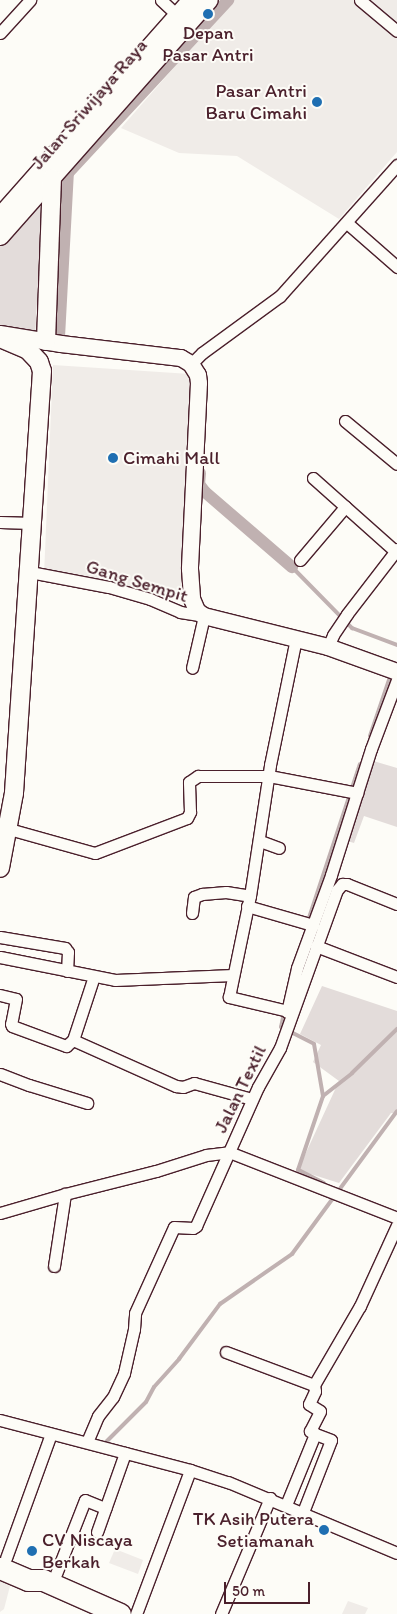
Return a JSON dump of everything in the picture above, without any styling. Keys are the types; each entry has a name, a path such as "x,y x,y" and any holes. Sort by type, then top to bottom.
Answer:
{"highway":[{"path":"21,1570 120,1614"}],"main road":[{"name":"Jalan Sriwijaya Raya","path":"0,217 192,0"},
{"name":"Jalan Sriwijaya Raya","path":"0,236 208,0"},
{"path":"46,341 52,178"},
{"path":"0,334 181,358 191,364 198,375 199,383 191,588 194,605 204,616 296,638 330,641 394,673"},
{"path":"0,338 28,350 39,362 42,371 14,793 0,868"}],"street":[{"path":"0,33 4,20 30,0"},
{"path":"161,0 178,16"},
{"path":"360,0 397,31"},
{"path":"191,364 202,353 280,296 397,165"},
{"path":"347,223 397,267"},
{"path":"345,421 397,464"},
{"path":"313,478 396,550 347,614 330,641"},
{"path":"300,560 345,507"},
{"path":"0,522 32,523"},
{"name":"Gang Sempit","path":"30,572 109,587 150,599 180,612 204,616"},
{"path":"192,668 204,616"},
{"path":"288,1011 230,999 233,975 260,841 280,710 296,638"},
{"path":"282,1041 297,968 357,793 394,673"},
{"path":"8,828 95,853 187,818 190,812 189,782 198,776 270,776 357,793"},
{"path":"260,841 279,848"},
{"path":"282,1041 294,1014 316,946 342,884 397,904"},
{"path":"192,913 194,897 202,894 226,892 313,925"},
{"path":"0,937 65,948 68,952 67,970"},
{"path":"316,946 397,977"},
{"path":"0,957 115,980 233,975"},
{"path":"0,995 16,1000 10,1024 12,1026 62,1046 67,1046 72,1040 94,976"},
{"path":"72,1040 176,1086 183,1087 194,1083 252,1099"},
{"name":"Jalan Textil","path":"87,1442 98,1416 113,1397 124,1373 134,1329 135,1313 174,1227 193,1228 196,1226 252,1099 282,1041"},
{"path":"0,1074 29,1085 87,1102"},
{"path":"0,1214 65,1194 156,1171 206,1155 228,1152 397,1218"},
{"path":"54,1266 65,1194"},
{"path":"303,1512 331,1440 310,1431 320,1411 309,1404 315,1391 314,1385 360,1306 397,1225"},
{"path":"226,1352 314,1385"},
{"path":"0,1420 190,1470 270,1498 397,1553"},
{"path":"21,1570 51,1434"},
{"path":"286,1505 315,1434"},
{"path":"97,1532 125,1453"},
{"path":"136,1614 190,1470"},
{"path":"221,1614 270,1498"},
{"path":"21,1570 84,1500 106,1508"}],"shaded area":[{"path":"233,0 397,0 397,152 339,219 237,156 179,153 121,128"},
{"path":"43,194 35,337 0,331 0,240"},
{"path":"53,365 190,374 183,550 186,597 168,599 44,575"},
{"path":"370,760 397,768 397,827 364,816 354,843 344,840"},
{"path":"322,986 397,1011 397,1114 391,1113 339,1183 298,1170 339,1081 313,1062 321,1045 300,1034"},
{"path":"115,1549 143,1560 138,1574 109,1563"},
{"path":"0,1581 10,1586 4,1609 0,1612"},
{"path":"348,1601 368,1608 365,1614 342,1614"}],"waterway":[{"path":"59,337 68,173 228,0"},
{"path":"200,473 199,484 205,492 292,567"},
{"path":"292,567 352,628 397,645"},
{"path":"370,736 391,674"},
{"path":"308,921 360,764"},
{"path":"284,1013 281,1027 314,1044 323,1096"},
{"path":"324,1183 298,1170 323,1096 352,1073 397,1029"},
{"path":"104,1444 146,1402 154,1387 179,1359 220,1304 292,1254 397,1111"}],"place":[{"name":"Depan Pasar Antri","path":"208,14"},
{"name":"Pasar Antri Baru Cimahi","path":"317,102"},
{"name":"Cimahi Mall","path":"113,458"},
{"name":"TK Asih Putera Setiamanah","path":"324,1530"},
{"name":"CV Niscaya Berkah","path":"32,1551"}]}
